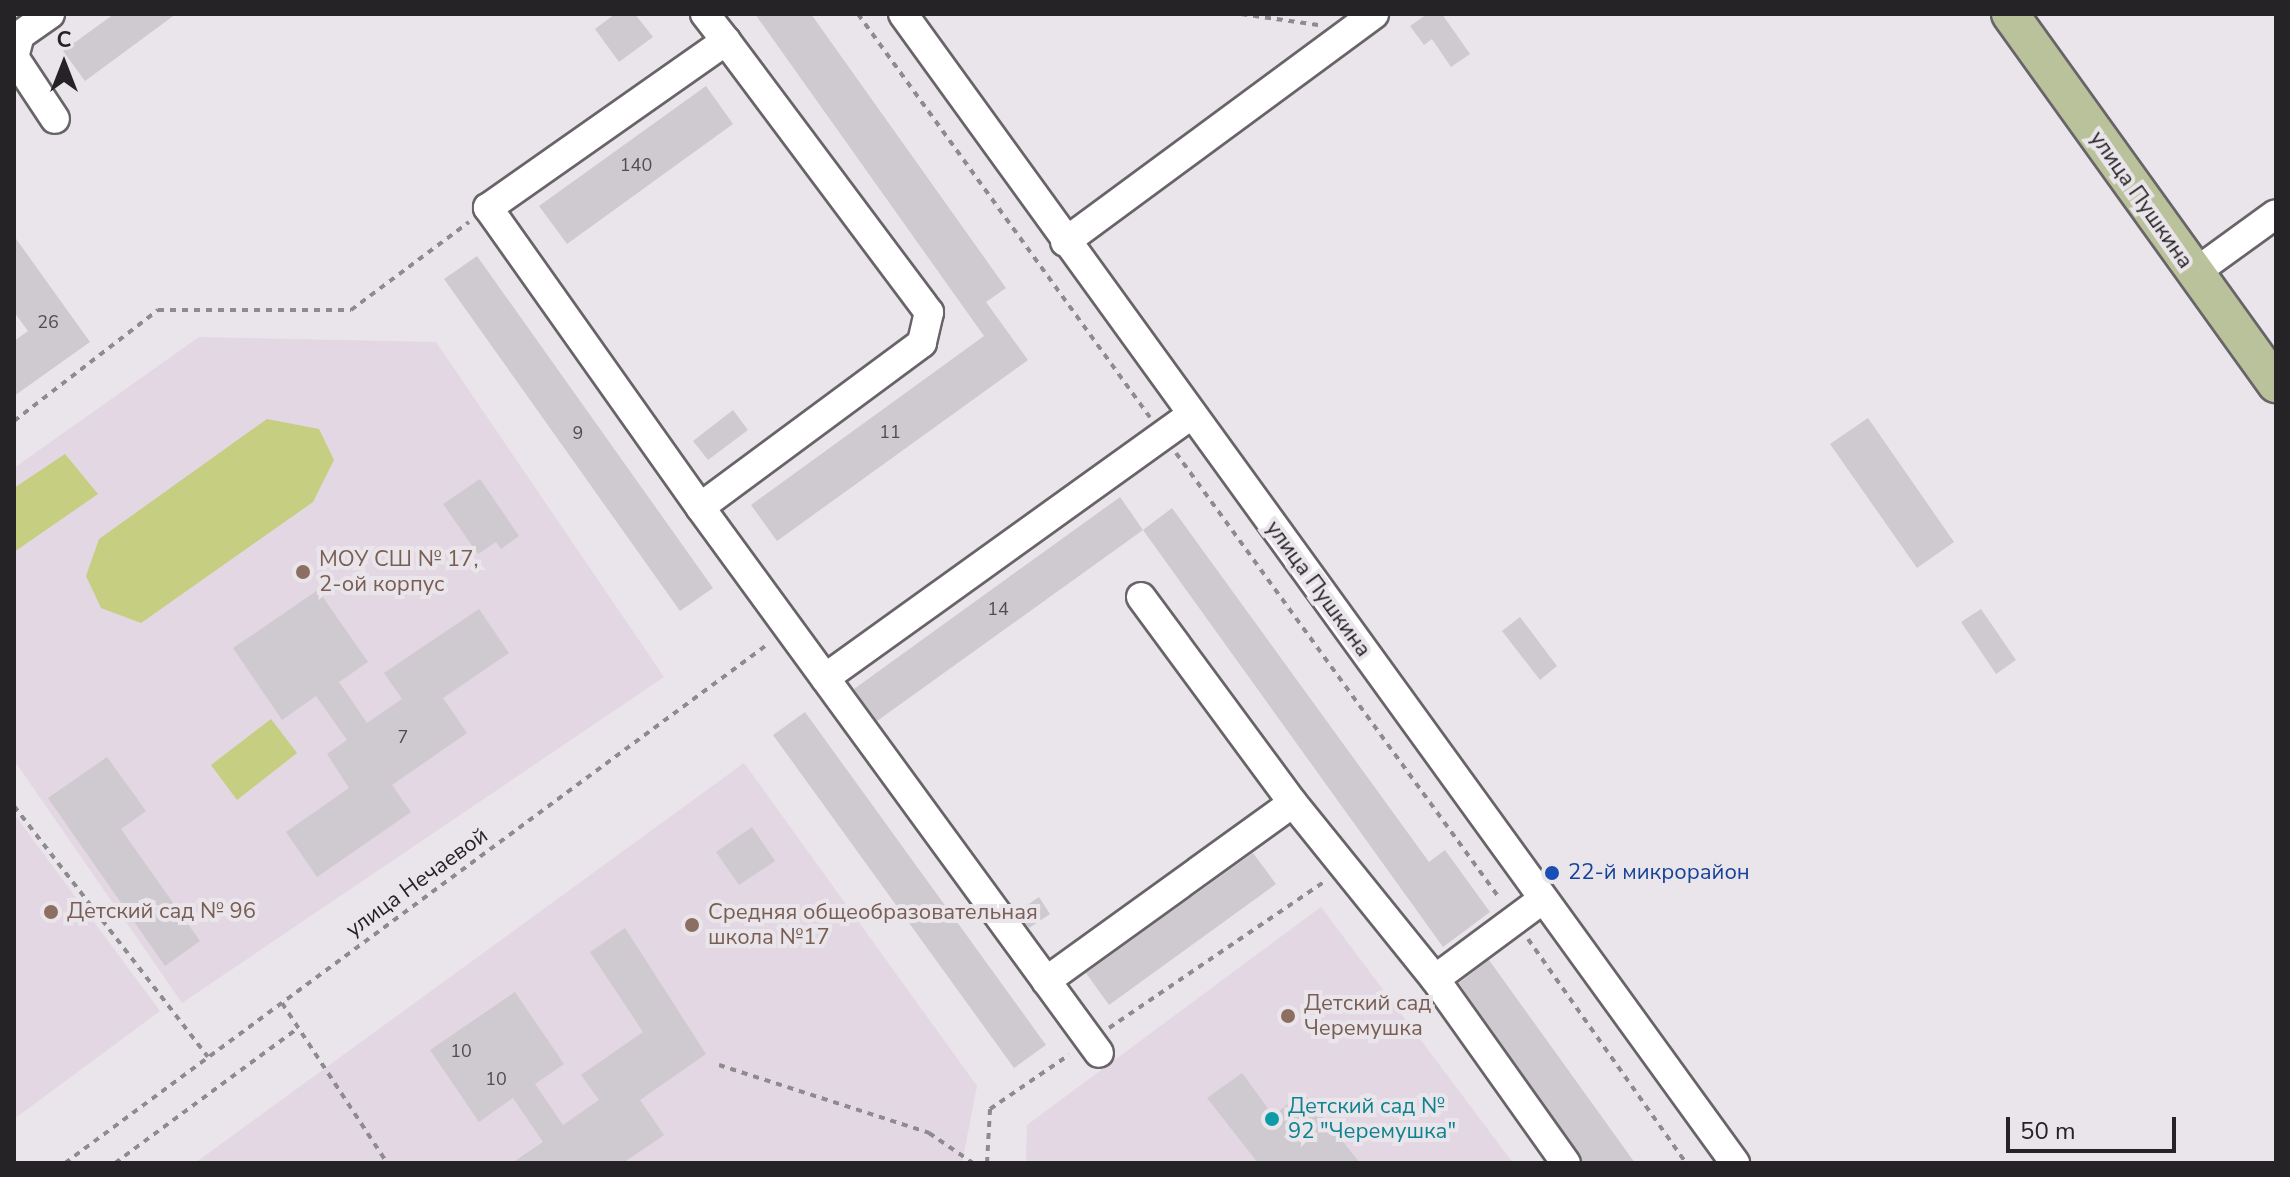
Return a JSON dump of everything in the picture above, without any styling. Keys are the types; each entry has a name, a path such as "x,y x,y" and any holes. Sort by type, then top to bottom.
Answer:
{"main road":[{"name":"улица Пушкина","path":"2010,14 2193,274 2276,384"}],"street":[{"path":"50,14 17,31 14,57 55,119"},
{"path":"700,507 922,343 929,312 705,14"},
{"name":"улица Пушкина","path":"903,14 1065,242 1735,1163"},
{"path":"1065,242 1365,22"},
{"path":"726,41 488,208 700,507 1095,1047"},
{"path":"2193,274 2276,214"},
{"path":"825,678 1191,415"},
{"path":"1141,597 1293,803 1435,979 1566,1163"},
{"path":"1046,981 1293,803"},
{"path":"1435,979 1543,899"}],"path":[{"path":"858,14 1514,920 1686,1163"},
{"path":"1241,14 1365,22"},
{"path":"14,421 158,310 351,310 488,208"},
{"name":"улица Нечаевой","path":"65,1163 788,628"},
{"path":"14,806 208,1057"},
{"path":"987,1163 990,1109 1095,1047 1344,868"},
{"path":"282,1003 387,1163"},
{"path":"115,1163 298,1028"},
{"path":"719,1065 929,1133 973,1163"}],"shaded area":[{"name":"МОУ СШ № 17, 2-ой корпус","path":"199,337 436,342 664,677 182,1003 14,760 14,468"},
{"name":"Средняя общеобразовательная школа №17","path":"744,763 977,1086 962,1163 195,1163"},
{"name":"Детский сад № 96","path":"14,814 160,1011 14,1119"},
{"name":"Детский сад Черемушка","path":"1321,907 1513,1163 1026,1163 1027,1125"}],"green space":[{"path":"267,419 319,429 334,460 313,502 141,623 101,608 86,576 99,539"},
{"path":"65,454 98,494 14,552 14,488"},
{"path":"271,719 297,753 237,800 211,765"}],"building":[{"path":"114,14 176,14 85,81 63,51"},
{"path":"615,14 635,14 653,37 619,62 595,29"},
{"path":"755,14 811,14 1006,288 986,302 1028,360 777,541 751,505 984,336"},
{"path":"1427,14 1442,14 1470,54 1451,67 1432,39 1424,45 1410,26"},
{"path":"706,86 733,124 567,244 539,206"},
{"path":"14,236 90,342 14,396 14,341 28,331 14,312"},
{"path":"477,256 713,588 680,611 444,279"},
{"path":"733,410 748,430 708,460 693,441"},
{"path":"1868,418 1954,542 1917,568 1830,444"},
{"path":"480,479 519,536 501,549 496,542 478,554 443,504"},
{"path":"1120,497 1143,530 877,721 854,689"},
{"path":"1172,508 1429,862 1445,850 1490,912 1443,947 1143,530"},
{"path":"318,590 368,662 339,682 367,723 402,699 384,673 479,609 509,653 443,698 467,733 392,785 411,812 317,877 286,832 349,788 327,754 347,740 316,696 282,720 233,648"},
{"path":"1981,609 2016,660 1996,674 1961,622"},
{"path":"1520,617 1557,666 1540,680 1502,631"},
{"path":"805,712 1046,1045 1014,1068 773,735"},
{"path":"107,757 146,811 121,829 200,941 165,966 48,798"},
{"path":"752,827 775,861 739,885 716,852"},
{"path":"1253,853 1276,884 1109,1005 1086,973"},
{"path":"1039,897 1050,914 1029,928 1017,912"},
{"path":"625,928 706,1054 640,1100 664,1135 623,1163 512,1163 543,1142 513,1098 479,1122 430,1050 515,992 564,1064 535,1084 563,1125 599,1100 581,1075 643,1032 590,952"},
{"path":"1489,960 1635,1163 1583,1163 1459,983"},
{"name":"Детский сад № 92 \"Черемушка\"","path":"1242,1073 1273,1115 1304,1093 1360,1163 1258,1163 1207,1098"}],"place":[{"name":"МОУ СШ № 17, 2-ой корпус","path":"303,572"},
{"name":"22-й микрорайон","path":"1552,873"},
{"name":"Детский сад № 96","path":"51,912"},
{"name":"Средняя общеобразовательная школа №17","path":"692,925"},
{"name":"Детский сад Черемушка","path":"1288,1016"},
{"name":"Детский сад № 92 \"Черемушка\"","path":"1272,1119"}]}
